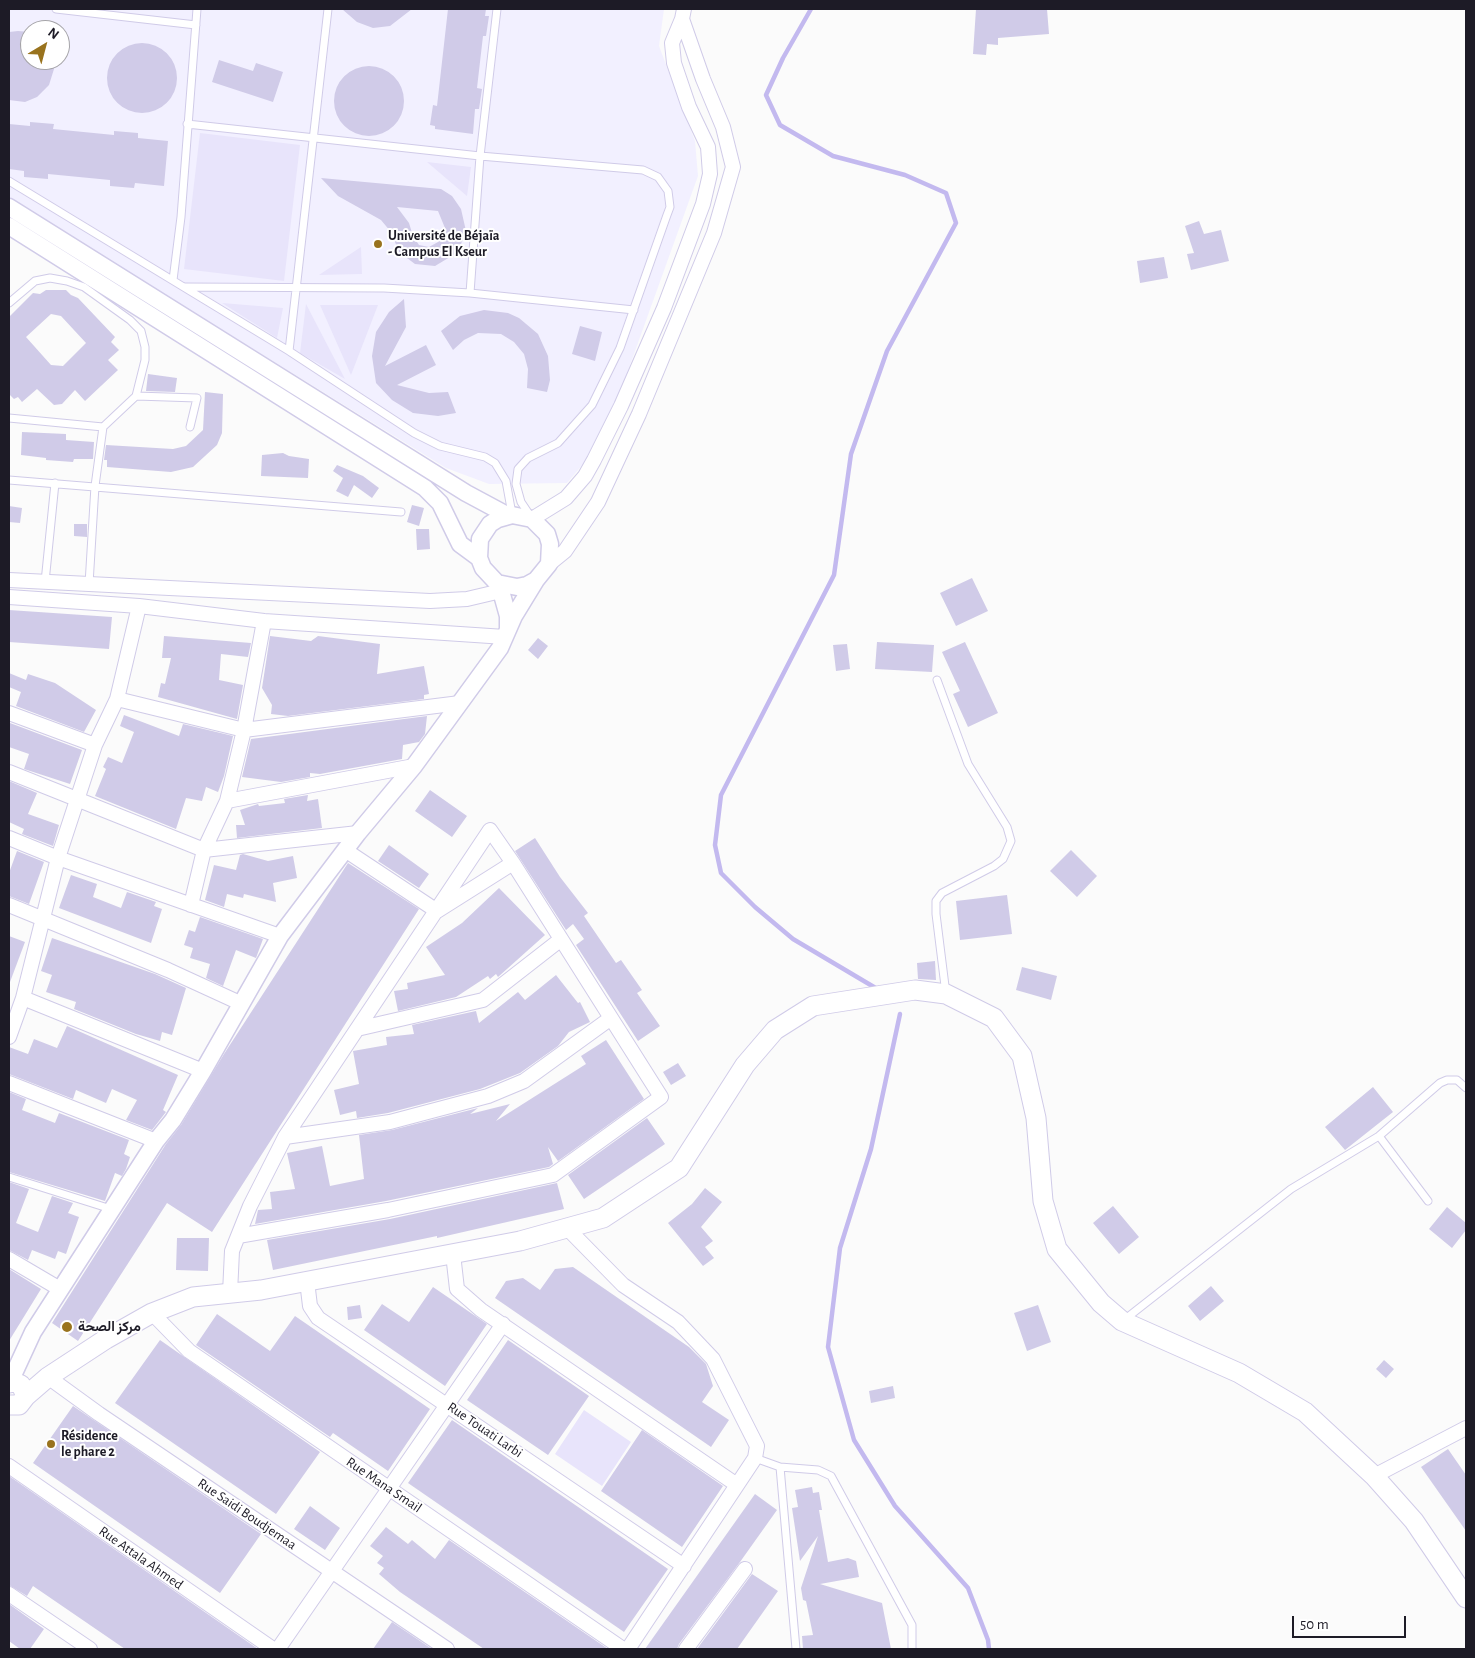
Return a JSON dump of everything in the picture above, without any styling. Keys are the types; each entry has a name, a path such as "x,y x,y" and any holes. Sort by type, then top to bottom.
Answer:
{"main road":[{"path":"15,1405 48,1377 106,1338 152,1314 193,1297 307,1281 520,1241 603,1218 679,1168 745,1065 775,1030 813,1006 915,990 946,994 994,1018 1022,1056 1036,1118 1043,1201 1057,1249 1101,1302 1122,1321 1239,1373 1305,1412 1374,1476 1414,1521 1466,1598"},
{"path":"9,1383 22,1385 15,1405"}],"street":[{"path":"532,519 566,498 585,476 598,453 664,308 703,204 710,174 708,147 689,107 674,63 672,43 683,14"},
{"path":"9,1383 32,1332 156,1141 173,1120 204,1071 240,1003 280,936 358,833 414,766 500,648 506,633 536,580 548,564 565,551 598,502 639,414 714,234 733,167 723,127 703,79 683,14"},
{"path":"9,207 466,493 510,515 532,519 547,534 550,544 548,564"},
{"path":"9,226 426,488 440,503 460,544 479,558"},
{"path":"506,633 508,616 499,587 483,568 478,548 484,531 490,524 510,515"},
{"path":"9,580 430,601 467,599 499,587 517,587 536,580"},
{"path":"9,597 139,606 264,621 506,633"},
{"path":"9,1037 23,998 58,858 96,745 118,699 139,606"},
{"path":"191,905 204,850 227,801 244,730 264,621"},
{"path":"118,699 244,730 460,703"},
{"path":"9,713 96,745"},
{"path":"227,801 414,766"},
{"path":"9,772 204,850 358,833"},
{"path":"230,1293 232,1251 238,1236 250,1206 285,1136 490,830 612,1018 660,1097 553,1175 388,1210 238,1236"},
{"path":"9,838 58,858 280,936"},
{"path":"345,850 437,911"},
{"path":"437,911 513,863"},
{"path":"9,905 168,970 240,1003"},
{"path":"357,1029 483,1000 560,940"},
{"path":"23,998 204,1071"},
{"path":"285,1136 390,1122 488,1096 524,1081 612,1018"},
{"path":"9,1083 156,1141"},
{"path":"567,1228 623,1285 678,1322 713,1359 757,1446 755,1458 628,1649"},
{"path":"452,1254 457,1289 481,1310 737,1485"},
{"path":"11,1265 60,1289"},
{"name":"Rue Touati Larbi","path":"307,1281 310,1306 318,1318 448,1404 684,1566"},
{"name":"Rue Mana Smail","path":"152,1314 189,1352 623,1649"},
{"path":"278,1649 503,1324"},
{"name":"Rue Saidi Boudjemaa","path":"48,1377 107,1420 447,1649"},
{"path":"1374,1476 1466,1428"},
{"name":"Rue Attala Ahmed","path":"9,1466 273,1649"},
{"path":"686,1649 745,1569"},
{"path":"9,1594 90,1649"}],"lane":[{"path":"56,9 196,25"},
{"path":"173,280 181,217 197,9"},
{"path":"289,352 328,9"},
{"path":"470,293 480,156 497,9"},
{"path":"188,124 480,156 643,170 658,177 668,191 670,207 620,348 592,405 558,443 528,458 518,469 516,484 521,502 532,519"},
{"path":"9,181 289,352 414,433 440,446 485,457 496,464 506,481 510,515"},
{"path":"9,303 35,281 50,278 84,287 130,320 141,331 145,348 145,360 136,396 103,427 96,486 89,584"},
{"path":"184,287 384,288 470,293 634,310"},
{"path":"136,396 197,398 190,427"},
{"path":"9,418 103,427"},
{"path":"9,487 9,480 401,512"},
{"path":"45,582 55,483"},
{"path":"937,680 968,764 1007,827 1012,841 1003,859 994,866 942,893 936,901 946,994"},
{"path":"1122,1321 1291,1189 1379,1136 1440,1083 1447,1080 1457,1080 1466,1088"},
{"path":"1379,1136 1428,1201"},
{"path":"9,1176 112,1210"},
{"path":"755,1458 780,1467 818,1470 831,1476 912,1625 912,1649"},
{"path":"780,1467 796,1649"}],"shaded area":[{"name":"Université de Béjaïa - Campus El Kseur","path":"9,9 664,9 659,46 695,141 698,176 607,429 589,457 567,483 489,484 446,468 9,198"},
{"path":"200,133 300,145 284,281 184,269"},
{"path":"427,162 471,167 467,196"},
{"path":"361,247 362,274 319,275"},
{"path":"222,303 283,308 277,338"},
{"path":"306,304 345,379 300,353"},
{"path":"320,305 378,305 351,375"},
{"path":"584,1410 631,1442 602,1486 555,1454"}],"building":[{"path":"342,9 412,9 390,26 373,28 357,22"},
{"path":"448,9 486,9 485,16 489,16 486,36 483,36 477,88 482,89 479,109 475,109 473,134 435,129 435,126 430,125 433,105 437,106"},
{"path":"976,9 1047,9 1049,34 998,38 998,45 987,44 986,55 973,54"},
{"path":"20,31 20,70 54,70 49,85 37,97 25,102 9,100 9,32"},
{"path":"142,43 155,46 167,53 174,65 177,78 174,91 167,103 155,110 142,113 129,110 117,103 110,91 107,78 110,65 117,53 129,46"},
{"path":"219,60 253,71 256,63 283,72 273,102 212,82"},
{"path":"369,66 382,69 394,76 401,88 404,101 401,114 394,126 382,133 369,136 356,133 344,126 337,114 334,101 337,88 344,76 356,69"},
{"path":"30,122 54,124 53,129 114,135 114,131 138,133 138,138 168,141 164,186 135,183 134,188 110,186 110,180 48,174 48,179 24,177 24,171 9,169 9,124 30,126"},
{"path":"321,178 441,189 452,196 461,209 466,231 455,254 435,266 415,264 399,252 391,232 381,220 338,196","holes":["397,207 438,211 445,228 438,242 429,247 419,245 413,236 409,223"]},
{"path":"1199,221 1204,234 1221,230 1229,261 1191,270 1187,254 1194,253 1185,226"},
{"path":"1164,257 1168,278 1140,283 1137,261"},
{"path":"46,290 66,290 78,298 115,337 111,342 119,350 108,360 118,370 85,401 75,390 62,404 54,405 37,389 22,402 18,397 14,399 9,394 9,317 33,293 40,294","holes":["51,314 61,316 86,343 63,366 51,365 26,337"]},
{"path":"404,299 406,327 385,366 426,345 436,365 397,385 429,393 448,392 456,413 438,416 413,413 392,400 376,383 372,356 376,332 389,312"},
{"path":"484,310 508,313 519,318 538,334 548,356 550,380 547,392 527,388 528,369 524,354 514,342 501,334 478,333 464,340 453,350 441,331 460,316"},
{"path":"580,326 602,332 595,361 572,354"},
{"path":"148,374 177,378 175,392 146,391"},
{"path":"205,392 223,394 222,433 217,445 193,467 171,472 107,467 107,460 104,460 106,445 173,449 186,446 203,430"},
{"path":"22,432 66,434 66,440 94,442 93,459 74,459 73,462 46,460 46,458 21,455"},
{"path":"283,453 289,456 309,459 308,478 261,476 262,455"},
{"path":"337,465 363,476 379,488 372,498 354,485 348,497 336,491 343,478 333,471"},
{"path":"412,505 424,508 419,526 407,522"},
{"path":"9,506 22,508 20,523 9,522"},
{"path":"74,524 87,524 87,537 74,536"},
{"path":"416,529 429,529 430,549 417,550"},
{"path":"972,578 988,611 956,626 940,593"},
{"path":"9,610 112,617 109,649 9,642"},
{"path":"164,636 251,643 248,657 221,654 219,680 243,685 237,719 158,697 161,683 165,684 171,658 162,658"},
{"path":"270,636 311,641 318,636 380,644 377,674 424,666 429,694 424,695 424,699 288,716 271,714 272,705 262,688"},
{"path":"538,638 548,646 538,659 528,650"},
{"path":"877,642 934,645 932,672 875,669"},
{"path":"965,642 998,713 968,727 953,694 960,691 942,652"},
{"path":"847,644 850,669 836,671 833,645"},
{"path":"9,673 26,680 28,674 55,683 96,710 84,732 16,706 21,692 9,687"},
{"path":"124,715 179,736 183,724 233,736 224,776 218,792 206,787 202,801 186,798 176,829 95,796 106,769 103,767 108,757 122,763 134,732 120,726"},
{"path":"427,716 425,734 419,742 403,745 402,759 320,774 310,773 310,777 281,782 242,777 251,739"},
{"path":"10,723 82,750 70,784 24,769 29,754 9,747"},
{"path":"9,781 37,793 28,814 59,825 53,846 22,834 24,829 9,822"},
{"path":"430,790 467,816 452,837 415,811"},
{"path":"308,795 307,801 318,799 322,828 237,838 236,825 245,825 240,810 258,804 259,806 285,803 284,799"},
{"path":"535,838 560,877 588,913 584,916 616,963 621,960 642,990 637,993 660,1026 638,1041 576,945 584,939 573,924 566,930 515,851"},
{"path":"389,845 429,874 419,888 378,861"},
{"path":"1071,850 1097,876 1077,897 1050,871"},
{"path":"17,851 44,862 29,904 9,896 9,873"},
{"path":"243,854 268,861 293,856 297,878 273,883 276,902 244,894 243,898 227,894 224,907 205,900 214,865 236,870 240,855"},
{"path":"348,863 419,909 212,1232 167,1203 78,1341 52,1323"},
{"path":"71,875 97,884 93,897 121,908 127,892 156,902 154,906 162,909 151,943 59,908"},
{"path":"499,888 545,935 498,977 496,974 490,979 488,976 456,997 398,1011 394,991 408,989 407,983 445,975 426,947 462,923"},
{"path":"1007,895 1012,934 960,940 956,901"},
{"path":"200,917 263,939 256,958 236,950 223,986 206,978 210,964 190,958 193,948 184,945 189,930 195,932"},
{"path":"9,936 25,942 10,982 9,982"},
{"path":"52,938 155,974 186,988 172,1035 162,1032 160,1041 136,1034 74,1009 76,1002 46,992 52,975 41,971"},
{"path":"935,961 936,980 918,979 917,963"},
{"path":"1022,967 1057,976 1051,1000 1016,990"},
{"path":"556,975 578,1003 580,1002 590,1022 569,1032 558,1046 520,1073 480,1089 388,1113 357,1118 356,1111 340,1115 334,1090 359,1084 353,1051 387,1045 386,1037 414,1034 412,1025 476,1011 479,1023 518,992 525,1000"},
{"path":"67,1026 178,1075 163,1110 166,1112 152,1130 126,1120 137,1100 112,1089 106,1103 76,1090 73,1099 9,1074 9,1047 28,1054 34,1039 57,1048"},
{"path":"606,1040 644,1099 558,1161 548,1147 553,1164 549,1167 386,1201 255,1224 258,1210 272,1209 270,1192 295,1189 287,1153 322,1146 330,1186 364,1179 359,1135 392,1130 478,1108 470,1114 510,1104 496,1121 586,1064 581,1056"},
{"path":"678,1063 686,1076 671,1085 663,1072"},
{"path":"1373,1087 1393,1112 1345,1150 1325,1127"},
{"path":"9,1092 26,1099 22,1110 55,1123 59,1113 129,1140 124,1154 130,1157 126,1169 122,1176 115,1173 105,1201 9,1172"},
{"path":"647,1118 665,1144 584,1199 568,1175"},
{"path":"9,1182 29,1189 16,1223 38,1232 52,1196 73,1203 68,1213 79,1217 66,1254 58,1251 55,1259 32,1250 28,1260 9,1250"},
{"path":"557,1183 564,1209 437,1238 437,1236 273,1270 267,1240 390,1219"},
{"path":"705,1188 722,1202 701,1227 713,1241 705,1247 714,1258 703,1266 668,1223 692,1204"},
{"path":"1113,1206 1139,1237 1119,1254 1093,1223"},
{"path":"1447,1207 1466,1223 1466,1230 1452,1248 1429,1229"},
{"path":"177,1238 209,1238 208,1271 176,1270"},
{"path":"573,1267 689,1347 706,1364 713,1386 702,1402 729,1420 711,1447 495,1298 506,1281 523,1278 540,1290 555,1269"},
{"path":"9,1269 41,1289 9,1341"},
{"path":"1211,1286 1224,1301 1200,1321 1188,1306"},
{"path":"433,1287 487,1324 445,1386 364,1330 382,1304 409,1322"},
{"path":"360,1305 362,1318 348,1320 347,1307"},
{"path":"1038,1305 1051,1342 1027,1351 1014,1313"},
{"path":"217,1314 270,1351 295,1316 430,1409 388,1471 333,1433 330,1437 196,1345"},
{"path":"160,1340 320,1452 276,1514 115,1403"},
{"path":"508,1340 589,1396 548,1455 467,1400"},
{"path":"1384,1360 1394,1369 1386,1378 1376,1369"},
{"path":"893,1386 895,1398 871,1403 869,1391"},
{"path":"73,1406 261,1534 220,1593 33,1463"},
{"path":"452,1420 668,1569 624,1632 408,1483"},
{"path":"642,1430 723,1486 682,1547 601,1491"},
{"path":"1448,1449 1466,1475 1466,1531 1421,1467"},
{"path":"9,1476 258,1649 125,1649 33,1586 27,1596 9,1585"},
{"path":"812,1487 813,1493 819,1492 822,1510 819,1510 828,1562 848,1558 856,1561 859,1577 820,1584 882,1603 891,1649 803,1649 802,1636 813,1635 806,1601 803,1600 801,1588 818,1536 800,1561 792,1508 798,1507 795,1490"},
{"path":"755,1494 777,1510 677,1649 645,1649"},
{"path":"310,1506 340,1528 325,1550 294,1529"},
{"path":"386,1527 408,1544 412,1540 435,1559 449,1540 608,1649 484,1649 400,1592 379,1574 384,1568 377,1563 383,1556 370,1546"},
{"path":"752,1574 778,1591 737,1649 697,1649"},
{"path":"9,1604 44,1629 30,1649 20,1649 9,1641"},
{"path":"392,1622 426,1645 432,1649 373,1649"}],"waterway":[{"path":"811,9 783,58 766,95 780,125 833,156 905,175 946,193 956,223 887,351 851,454 834,575 721,795 715,845 721,873 755,907 793,939 879,990"},
{"path":"900,1014 871,1149 840,1248 828,1347 854,1440 895,1506 968,1588 988,1640 989,1649"}],"place":[{"name":"Université de Béjaïa - Campus El Kseur","path":"378,244"},
{"name":"مركز الصحة","path":"67,1327"},
{"name":"Résidence le phare 2","path":"51,1444"}]}
